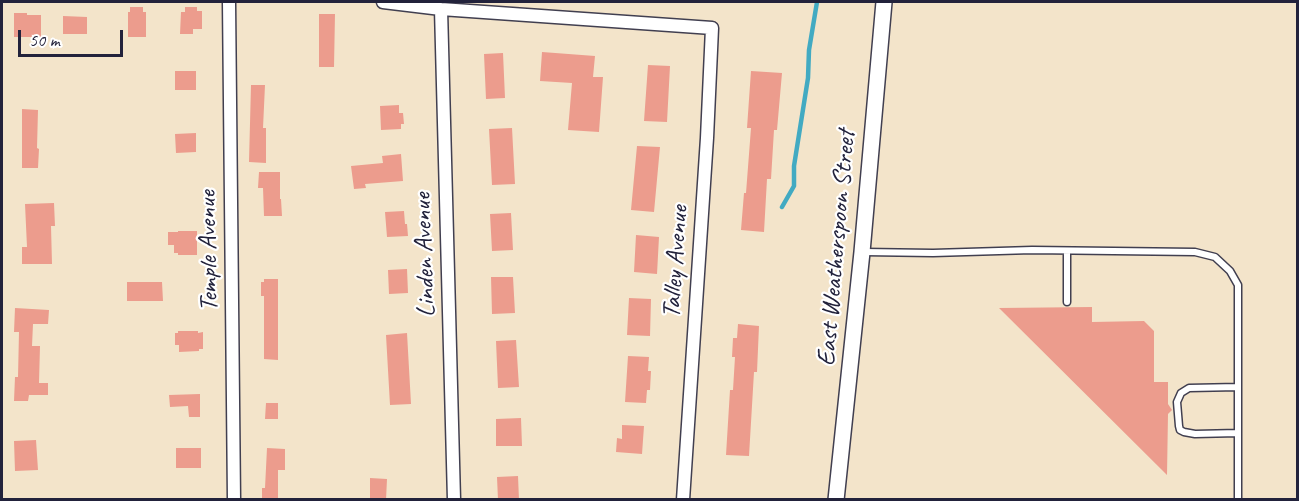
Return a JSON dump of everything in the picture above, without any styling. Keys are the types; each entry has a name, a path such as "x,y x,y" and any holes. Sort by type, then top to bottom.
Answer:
{"street":[{"name":"Temple Avenue","path":"229,2 234,500"},
{"path":"383,2 441,9"},
{"name":"East Weatherspoon Street","path":"836,500 862,252 884,2"},
{"name":"Talley Avenue","path":"441,9 712,28 683,500"},
{"name":"Linden Avenue","path":"441,9 454,500"}],"lane":[{"path":"862,252 933,253 1032,250 1195,252 1215,257 1230,271 1238,285 1238,500"},
{"path":"1067,251 1067,302"},
{"path":"1238,387 1189,388 1181,393 1177,402 1180,430 1195,434 1238,433"}],"building":[{"path":"130,7 143,7 143,12 146,12 146,37 128,37"},
{"path":"185,7 197,7 197,11 202,11 202,29 193,29 193,34 180,34 181,12 185,12"},
{"path":"14,13 41,15 41,37 14,37"},
{"path":"319,14 335,14 334,67 319,67"},
{"path":"63,16 87,17 87,34 63,34"},
{"path":"542,52 595,56 593,77 603,77 599,132 568,130 572,83 540,81"},
{"path":"503,53 505,98 486,99 484,54"},
{"path":"648,65 670,66 667,122 644,121"},
{"path":"175,71 196,71 196,90 175,90"},
{"path":"751,71 782,73 777,130 774,130 771,179 767,179 764,232 741,230 751,128 747,128"},
{"path":"251,85 265,85 263,128 266,128 266,163 249,162"},
{"path":"399,105 399,113 403,113 404,124 401,124 401,129 381,130 380,106"},
{"path":"22,109 38,110 38,168 22,168"},
{"path":"512,128 515,184 492,185 489,129"},
{"path":"196,133 196,152 176,153 175,134"},
{"path":"637,146 660,147 654,212 631,210"},
{"path":"401,154 403,181 365,184 366,188 354,189 351,166 383,163 382,156"},
{"path":"259,172 280,172 282,216 264,216 263,188 258,188"},
{"path":"54,203 55,226 51,226 52,264 22,264 22,247 27,247 25,204"},
{"path":"404,211 408,236 387,237 385,212"},
{"path":"511,213 513,250 492,251 490,214"},
{"path":"197,231 197,255 174,253 174,245 168,245 168,232"},
{"path":"636,235 659,237 657,274 634,272"},
{"path":"407,269 408,293 389,294 388,270"},
{"path":"491,277 513,277 515,313 492,314"},
{"path":"264,279 278,279 278,360 264,359 264,296 261,296 261,282 264,282"},
{"path":"127,282 162,282 163,301 127,301"},
{"path":"629,298 651,299 650,336 627,335"},
{"path":"1092,307 1092,322 1144,321 1154,331 1154,382 1168,382 1168,404 1172,410 1168,414 1167,475 999,308"},
{"path":"15,308 49,310 48,324 33,324 32,346 40,346 39,383 48,383 48,395 29,395 28,401 14,401 15,377 18,377 19,332 14,332"},
{"path":"738,324 759,326 749,456 726,455 730,390 733,390 735,357 732,357 733,338 737,338"},
{"path":"178,331 203,332 203,349 179,352 179,345 175,345 175,333"},
{"path":"407,333 411,404 390,405 386,335"},
{"path":"516,340 519,387 498,388 496,341"},
{"path":"628,356 649,357 650,390 647,390 646,403 625,402"},
{"path":"200,394 200,417 189,417 188,406 170,407 169,395"},
{"path":"266,403 278,403 278,419 265,419"},
{"path":"521,418 522,446 496,446 496,419"},
{"path":"622,425 644,426 642,454 616,452 617,438 622,439"},
{"path":"36,440 38,470 15,471 14,441"},
{"path":"176,448 201,448 201,468 176,468"},
{"path":"267,448 285,449 285,470 278,470 278,500 262,500 262,488 265,488"},
{"path":"518,476 519,500 498,500 497,477"},
{"path":"370,478 387,479 386,500 370,500"}],"waterway":[{"path":"782,207 794,186 794,166 817,2"}]}
